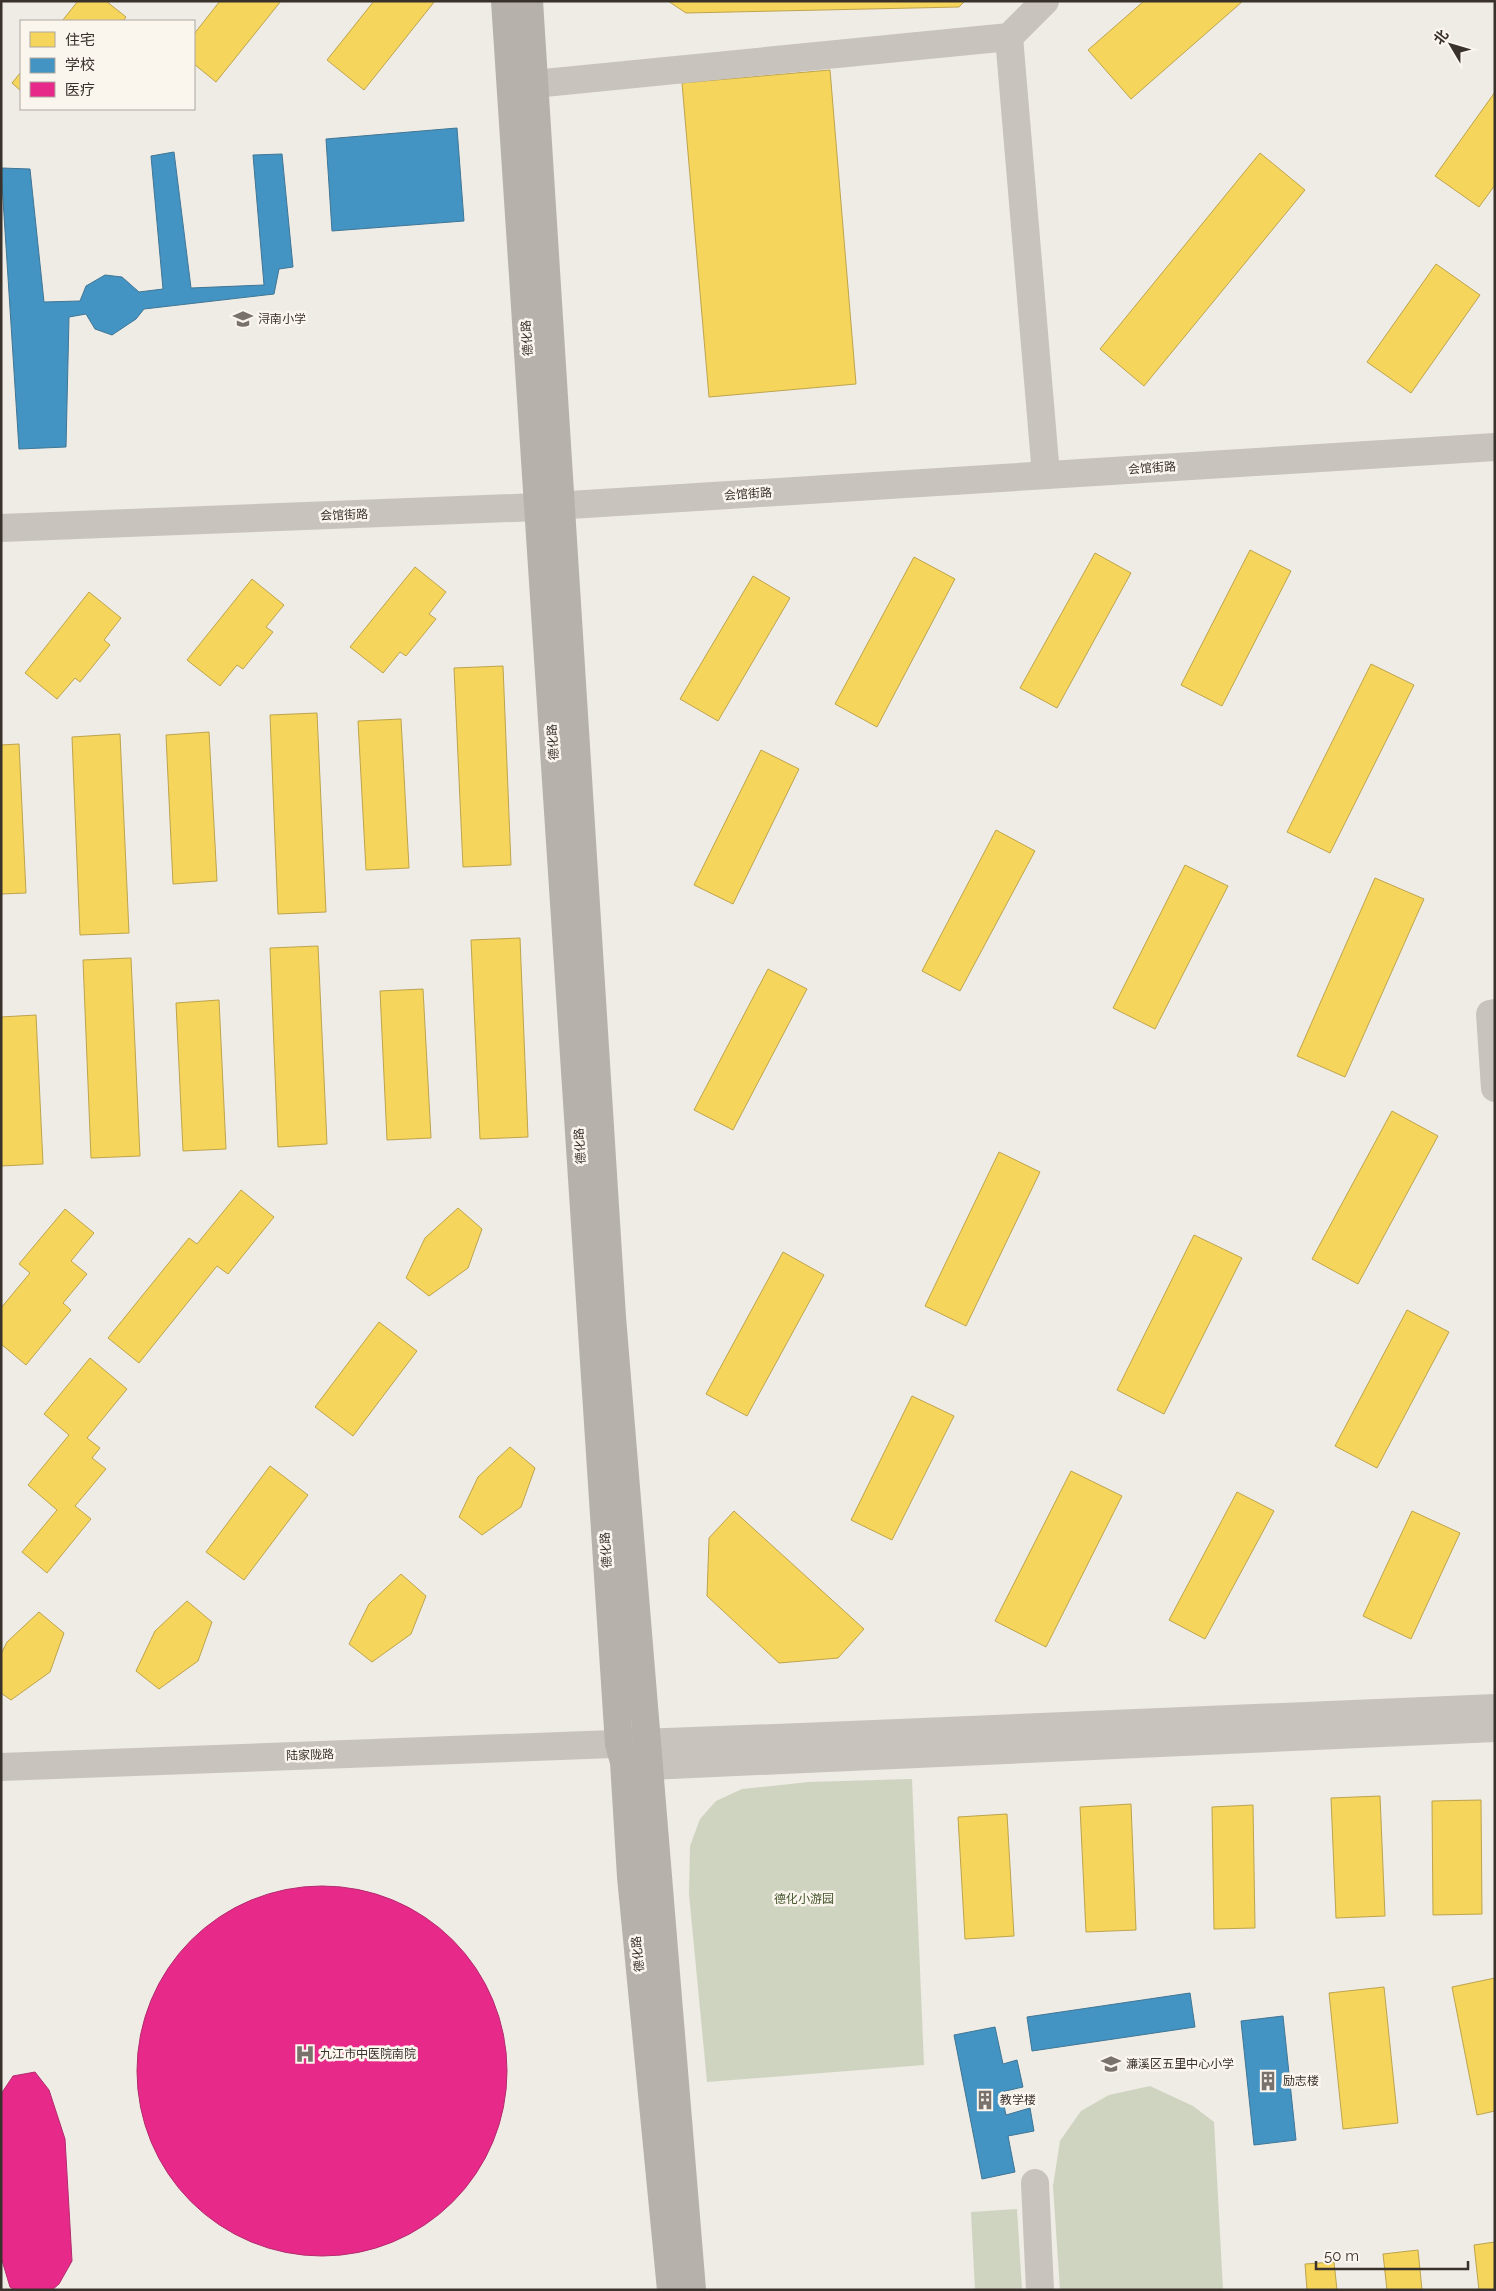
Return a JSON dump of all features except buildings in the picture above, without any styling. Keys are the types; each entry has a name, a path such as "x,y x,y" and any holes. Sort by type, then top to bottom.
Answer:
{"main road":[{"name":"德化路","path":"505,1 549,507 635,1754 692,2290"},
{"name":"德化路","path":"529,1 534,84 549,507"},
{"name":"德化路","path":"635,1754 632,1887 671,2290"}],"street":[{"path":"534,84 1009,37 1045,1"},
{"path":"1009,37 1046,475"},
{"name":"会馆街路","path":"1,528 549,507 1495,447"},
{"path":"1495,1013 1490,1014 1495,1088"},
{"path":"635,1754 1495,1708"},
{"path":"635,1754 1495,1728"},
{"name":"陆家陇路","path":"1,1767 635,1754"},
{"path":"1035,2183 1040,2290"}],"green space":[{"name":"德化小游园","path":"912,1779 924,2065 707,2082 689,1894 690,1846 700,1819 716,1801 742,1789 809,1782"},
{"path":"1150,2086 1193,2106 1214,2122 1223,2290 1060,2290 1053,2186 1060,2141 1081,2111 1109,2095"},
{"path":"1017,2209 1022,2290 975,2290 971,2212"}],"place":[{"name":"浔南小学","path":"243,319"},
{"name":"九江市中医院南院","path":"305,2054"},
{"name":"濂溪区五里中心小学","path":"1111,2064"},
{"name":"励志楼","path":"1268,2081"},
{"name":"教学楼","path":"985,2100"}]}
